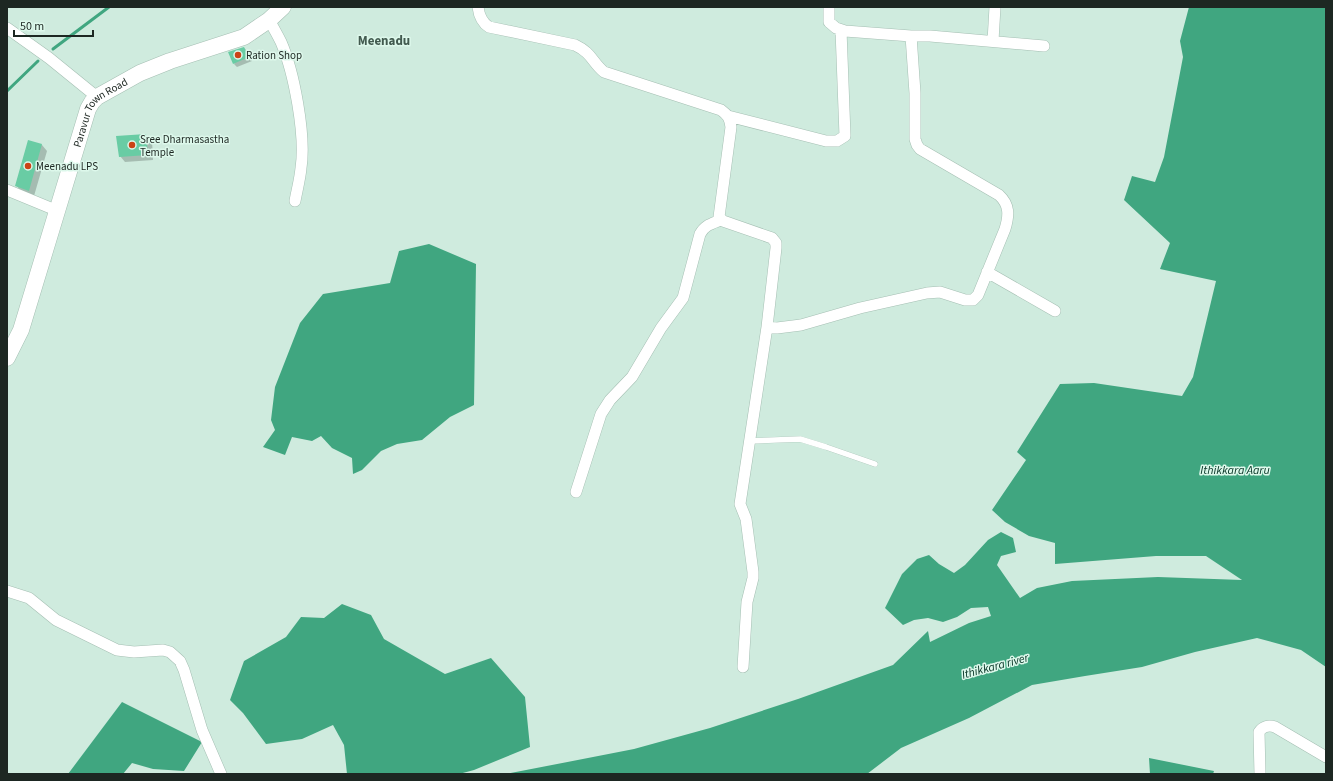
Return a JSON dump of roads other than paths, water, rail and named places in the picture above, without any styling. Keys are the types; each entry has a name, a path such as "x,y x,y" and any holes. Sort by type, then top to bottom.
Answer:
{"main road":[{"name":"Paravur Town Road","path":"7,358 21,330 88,109 92,102 97,97 140,73 170,61 244,37 269,20 283,7"}],"street":[{"path":"478,7 480,18 489,27 575,45 583,48 604,72 722,110 728,116 731,127 719,217 721,220"},
{"path":"829,7 829,22 833,27 841,30 1044,46"},
{"path":"993,41 995,7"},
{"path":"269,20 281,42 288,64 300,117 303,144 302,167 295,201"},
{"path":"7,28 49,58 97,97"},
{"path":"728,116 826,141 837,140 845,136 841,30"},
{"path":"767,327 777,328 801,325 860,308 927,292 940,292 965,300 973,300 978,295 1005,229 1008,218 1006,205 1004,200 999,195 920,149 916,145 915,93 911,36"},
{"path":"7,190 58,211"},
{"path":"576,492 603,410 610,400 632,377 661,328 679,304 685,289 700,234 704,228 708,224 721,220 768,235 772,238 776,243 767,327 740,504 746,519 753,578 747,602 743,666"},
{"path":"987,272 1055,310"},
{"path":"7,591 29,598 56,620 117,650 134,652 163,650 170,652 175,656 180,661 184,670 202,730 221,774"},
{"path":"1260,774 1259,732 1265,727 1275,727 1326,757"}],"lane":[{"path":"749,440 800,439 875,464"}],"water":[{"name":"Ithikkara Aaru","path":"1189,7 1326,7 1326,667 1301,650 1257,638 1195,652 1142,667 1032,685 969,718 901,748 867,774 506,774 634,749 710,728 798,699 893,665 928,631 930,642 969,623 991,616 988,607 971,608 957,617 943,622 928,618 914,620 903,625 885,608 902,574 917,559 929,555 939,564 954,573 965,565 988,540 1001,532 1013,538 1016,552 1001,556 997,565 1020,598 1037,588 1072,581 1158,577 1242,580 1206,556 1156,556 1055,564 1055,543 1029,536 1005,522 992,510 1026,460 1017,452 1060,384 1094,383 1182,396 1193,377 1216,281 1160,269 1170,243 1124,200 1132,176 1155,182 1164,157 1183,57 1180,41"},
{"path":"429,244 476,264 474,405 450,417 422,440 397,444 381,451 362,470 353,474 352,458 332,448 321,436 312,441 292,437 285,455 263,447 275,430 271,420 275,387 300,323 323,294 390,283 399,251"},
{"path":"342,604 371,615 384,639 445,674 491,658 525,697 530,747 474,770 459,774 347,774 344,745 333,725 302,739 266,744 243,713 230,700 244,661 286,637 301,617 324,618"},
{"path":"122,702 202,742 184,771 153,769 132,763 123,774 68,774"},
{"path":"1149,758 1214,771 1213,774 1150,774"}],"waterway":[{"path":"53,49 109,7"},
{"path":"7,91 38,61"}],"place":[{"name":"Ration Shop","path":"238,55"},
{"name":"Sree Dharmasastha Temple","path":"132,145"},
{"name":"Meenadu LPS","path":"28,166"}],"district":[{"name":"Meenadu","path":"384,40"}],"water label":[{"name":"Ithikkara river","path":"995,666"}]}
